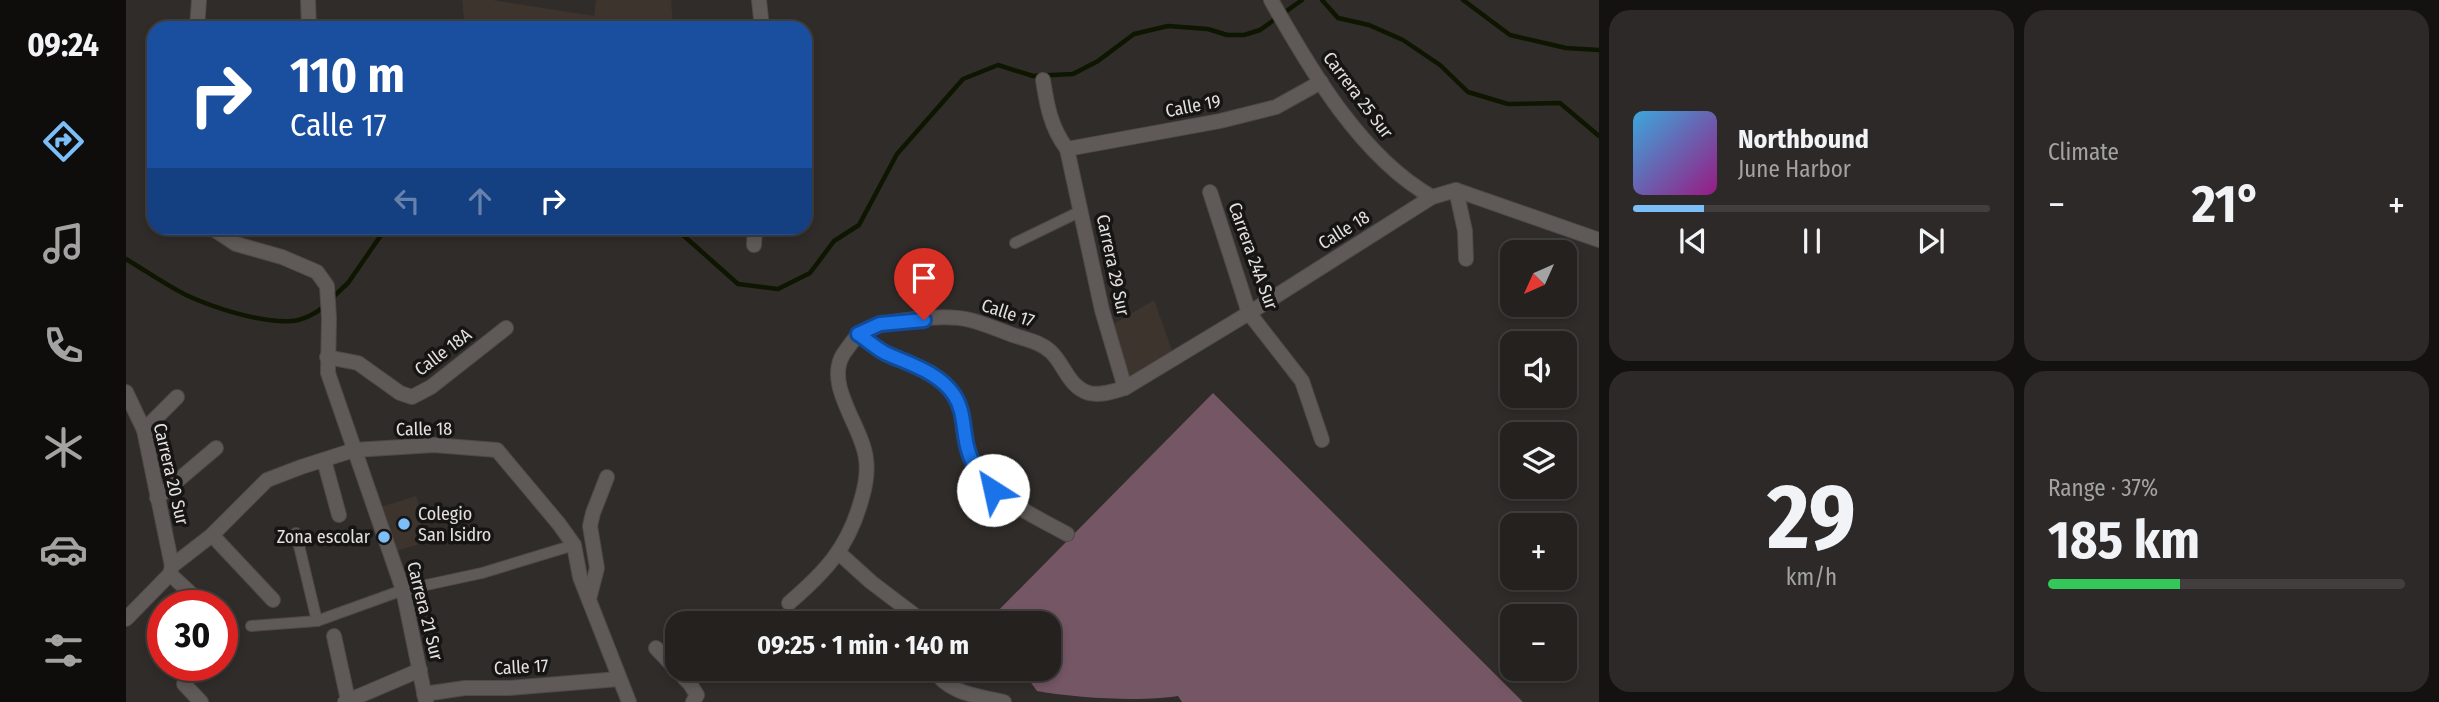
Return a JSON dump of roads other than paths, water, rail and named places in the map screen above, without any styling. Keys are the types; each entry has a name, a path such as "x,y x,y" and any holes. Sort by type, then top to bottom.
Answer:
{"street":[{"path":"198,21 199,0"},
{"path":"308,0 309,21"},
{"path":"760,0 762,21"},
{"name":"Carrera 25 Sur","path":"1272,2 1346,118 1410,185 1432,197"},
{"name":"Carrera 29 Sur","path":"1043,80 1048,112 1056,134 1067,149 1102,310 1125,388"},
{"name":"Calle 19","path":"1067,149 1265,110 1276,107 1321,82"},
{"path":"1456,190 1593,238 1599,252"},
{"path":"1456,190 1465,231 1466,259"},
{"name":"Calle 18","path":"1125,388 1432,197 1456,190"},
{"name":"Carrera 24A Sur","path":"1210,192 1249,313 1301,381 1321,440"},
{"path":"1015,243 1081,211"},
{"path":"222,235 236,244 282,257 317,272 327,286 327,373 354,450"},
{"path":"754,245 755,235"},
{"name":"Calle 17","path":"858,334 880,324 904,320 968,320 1035,342 1051,351 1078,388 1089,393 1103,394 1125,388"},
{"name":"Calle 18A","path":"327,357 358,363 400,393 412,397 431,387 506,328"},
{"path":"789,603 816,580 839,554 855,523 865,488 866,459 842,396 838,378 840,360 858,334 882,351 927,372 945,384 960,404 969,454 993,490 1067,534"},
{"name":"Carrera 20 Sur","path":"126,392 144,430 171,570"},
{"path":"144,430 177,397"},
{"name":"Calle 18","path":"126,619 171,570 212,535 267,481 354,450 434,445 497,450 574,545 580,577 629,702"},
{"path":"157,498 216,448"},
{"name":"Carrera 21 Sur","path":"354,450 403,590 425,698"},
{"path":"324,460 340,515"},
{"path":"589,599 597,568 590,526 607,477"},
{"path":"296,533 317,621"},
{"path":"212,535 273,600"},
{"path":"251,626 317,621 403,590 482,573 574,545"},
{"path":"839,554 909,611"},
{"path":"171,570 189,590"},
{"path":"334,636 347,701 419,670"},
{"path":"656,648 690,684 695,698"},
{"name":"Calle 17","path":"425,698 465,688 509,688 619,679"},
{"path":"945,681 955,690 1004,702"},
{"path":"184,684 201,702"}],"waterway":[{"path":"683,235 738,284 778,289 810,273 834,241 859,225 897,154 963,79 998,65 1033,76 1073,74 1098,61 1134,34 1168,26 1244,35 1260,30 1302,0"},
{"path":"1322,0 1338,18 1369,25 1403,40 1440,65 1468,92 1508,104 1560,103 1599,136"},
{"path":"1463,0 1510,35 1566,48 1599,50"},
{"path":"331,299 348,283 381,235"},
{"path":"126,259 186,295 252,317 295,321 314,314 325,305"}],"place":[{"name":"Colegio San Isidro","path":"404,524"},
{"name":"Zona escolar","path":"384,537"}]}
